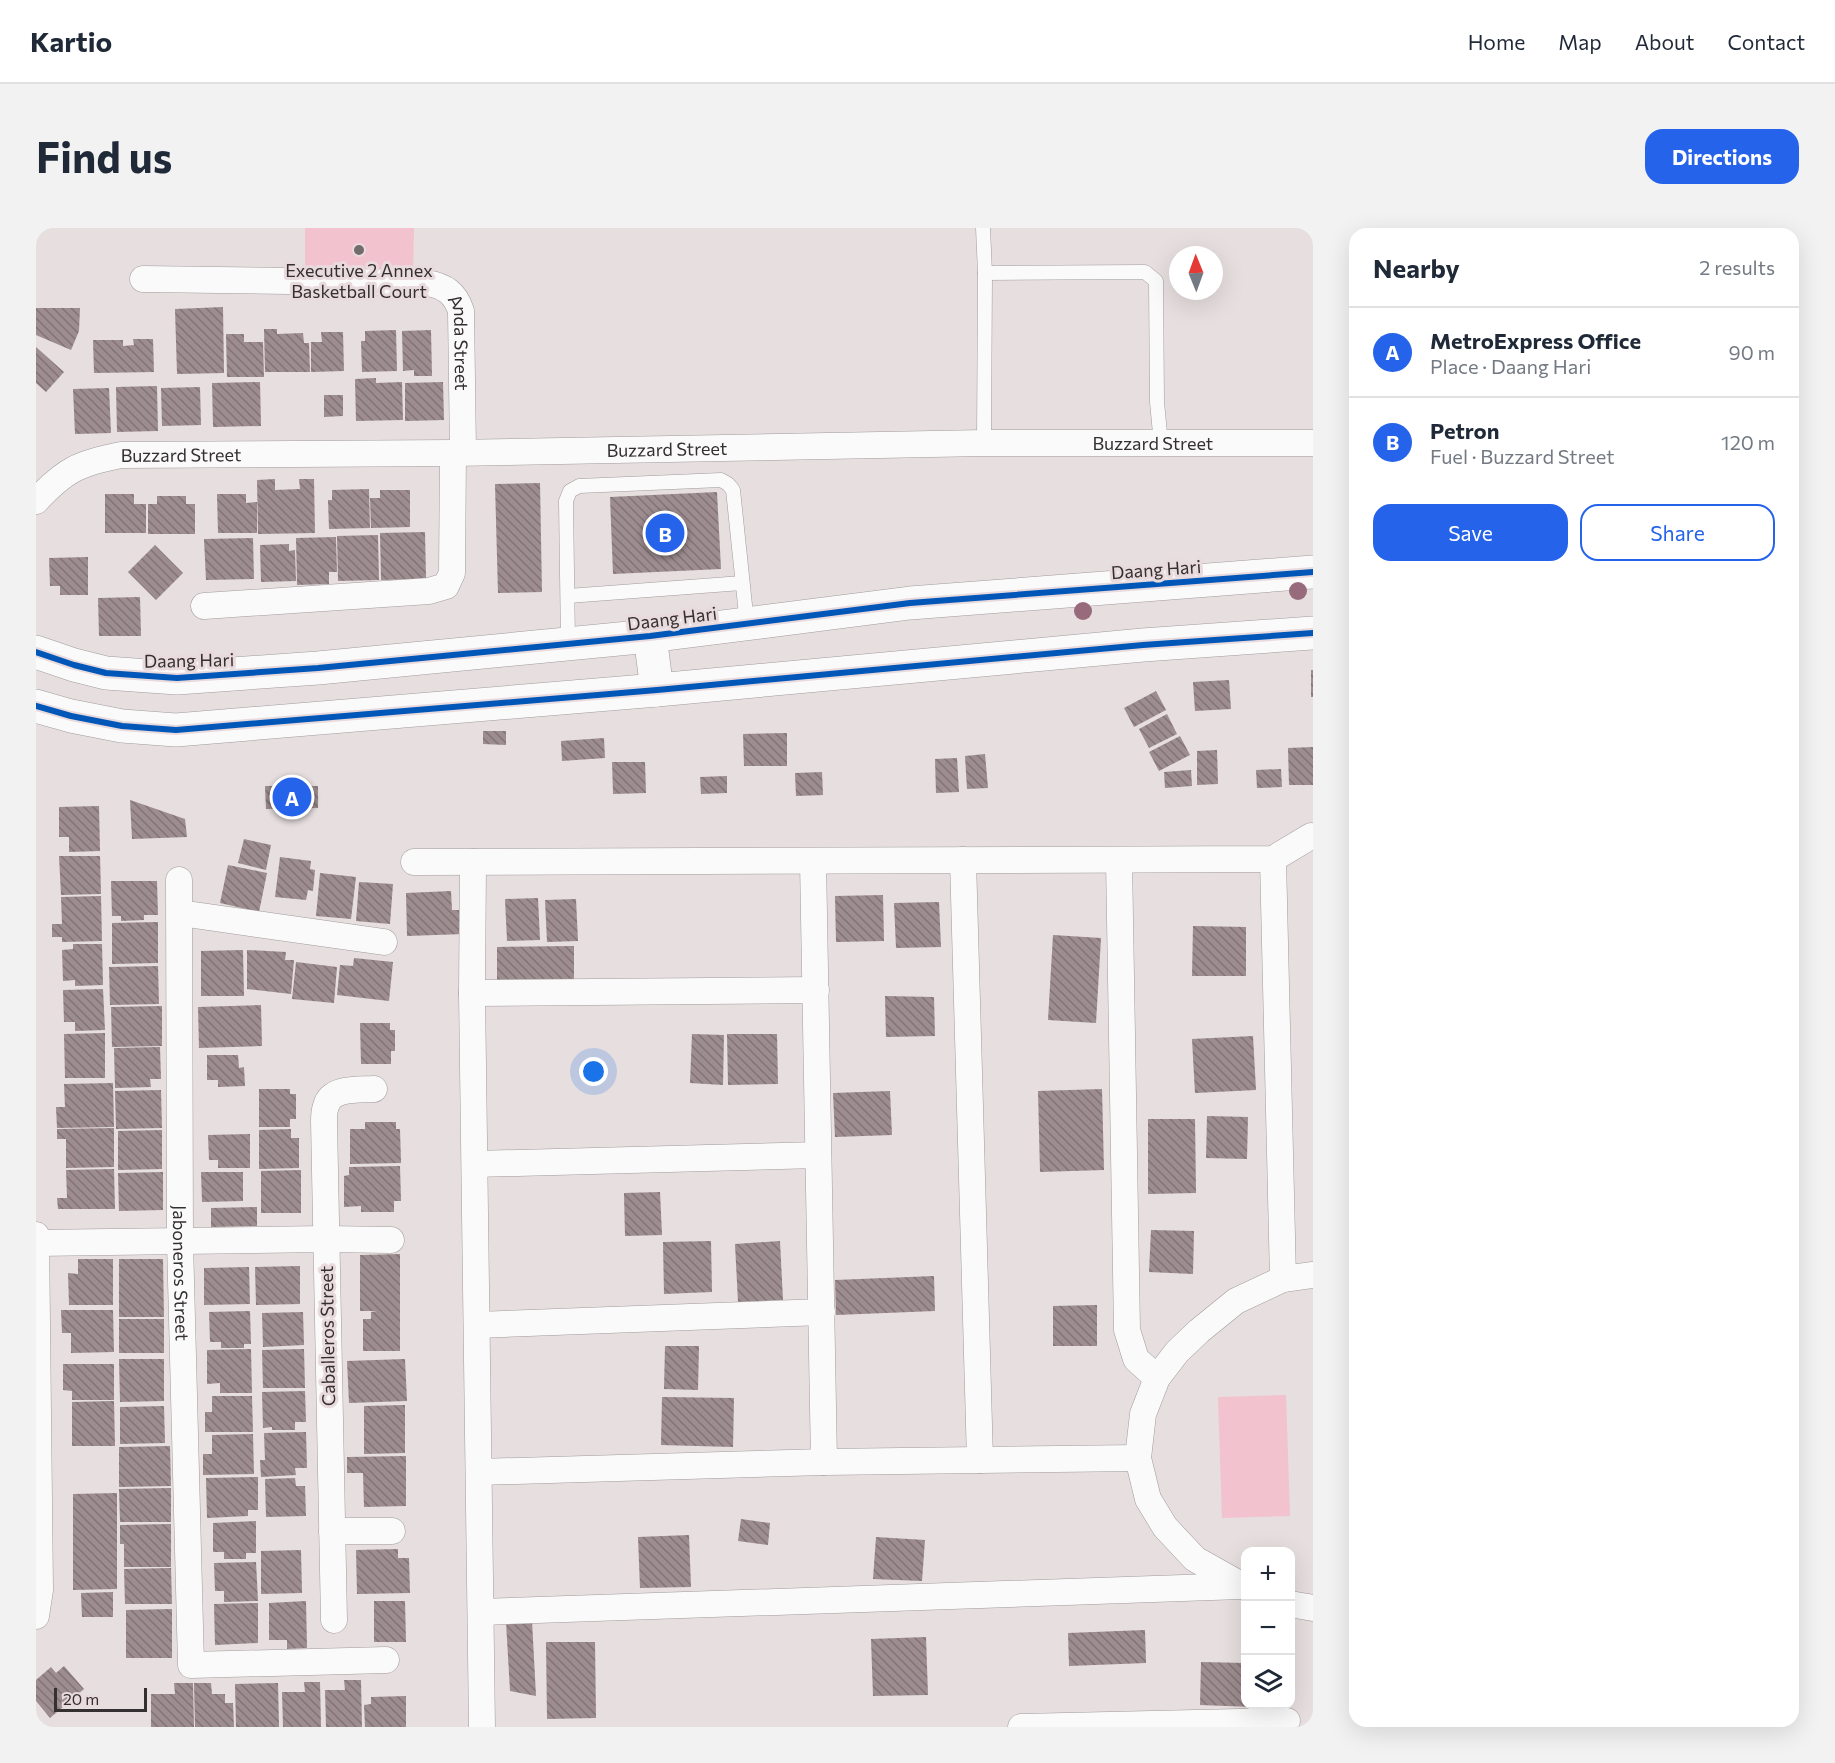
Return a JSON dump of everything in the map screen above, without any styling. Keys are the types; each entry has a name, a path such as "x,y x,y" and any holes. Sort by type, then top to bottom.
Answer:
{"main road":[{"name":"Daang Hari","path":"36,652 106,673 177,678 318,668 650,636 910,603 1313,572"},
{"path":"36,706 71,716 122,726 176,729 657,690 1143,645 1313,633"},
{"path":"650,636 657,690"}],"street":[{"name":"Anda Street","path":"143,279 427,283 440,285 450,291 457,299 460,310 458,452 452,573 446,586 429,591 204,606"},
{"name":"Buzzard Street","path":"36,501 60,477 73,469 94,461 120,456 984,443 1313,444"},
{"path":"414,862 1273,859 1311,836"},
{"path":"1273,859 1283,1279"},
{"path":"963,860 980,1460"},
{"path":"1119,860 1128,1330 1136,1359 1157,1378"},
{"path":"813,861 824,1462"},
{"path":"473,862 472,993 482,1727"},
{"name":"Jaboneros Street","path":"179,880 180,1242 191,1665 386,1660"},
{"path":"180,913 384,942"},
{"path":"472,993 816,990"},
{"name":"Caballeros Street","path":"334,1620 324,1121 326,1104 336,1093 374,1089"},
{"path":"475,1164 818,1155"},
{"path":"36,1235 40,1590 36,1616"},
{"path":"36,1244 391,1240"},
{"path":"1241,1585 1195,1559 1165,1527 1148,1498 1138,1458 1143,1414 1157,1378 1177,1352 1199,1331 1236,1301 1283,1279 1313,1275"},
{"path":"477,1325 822,1312"},
{"path":"479,1472 824,1462 1138,1458"},
{"path":"332,1531 392,1531"},
{"path":"481,1612 1241,1587"},
{"path":"1295,1605 1313,1608"},
{"path":"1021,1727 1287,1718"}],"lane":[{"path":"983,228 984,443"},
{"path":"984,273 1145,272 1156,281 1157,402 1161,444"},
{"path":"568,644 566,501 570,491 579,486 721,480 728,484 733,490 747,624"},
{"path":"568,596 742,583"}],"shaded area":[{"name":"Executive 2 Annex Basketball Court","path":"305,228 414,228 413,274 305,272"},
{"path":"1286,1395 1290,1516 1222,1518 1218,1397"}],"building":[{"path":"223,307 224,373 177,374 175,309"},
{"path":"36,308 80,308 79,331 71,350 36,335"},
{"path":"264,329 277,329 277,334 303,333 304,343 309,343 310,372 265,372"},
{"path":"396,330 397,371 362,372 361,341 365,341 365,331"},
{"path":"431,330 432,376 414,376 414,370 403,371 402,331"},
{"path":"321,332 343,332 344,371 311,372 311,342 322,342"},
{"path":"226,334 244,334 244,342 263,342 264,377 227,377"},
{"path":"133,339 153,339 154,372 94,373 93,340 123,340 123,346 134,345"},
{"path":"36,347 64,372 46,392 36,383"},
{"path":"376,378 376,383 402,382 403,420 356,421 355,379"},
{"path":"260,382 261,426 213,427 212,383"},
{"path":"443,382 444,420 405,421 405,383"},
{"path":"157,386 158,431 117,432 116,387"},
{"path":"200,387 201,425 162,426 161,388"},
{"path":"109,388 111,433 75,434 73,389"},
{"path":"324,395 343,395 343,416 324,417"},
{"path":"275,479 275,490 300,489 299,479 314,479 315,533 258,534 257,480"},
{"path":"540,483 542,592 498,593 495,484"},
{"path":"369,489 370,528 329,529 328,500 332,500 332,490"},
{"path":"380,490 410,490 410,527 371,528 370,498 380,498"},
{"path":"717,492 721,569 613,574 610,497"},
{"path":"105,494 134,494 134,504 146,504 146,533 105,533"},
{"path":"217,494 246,494 246,503 257,502 257,533 218,533"},
{"path":"157,496 186,496 186,504 195,504 195,534 148,534 148,504 157,504"},
{"path":"425,532 426,579 381,580 380,533"},
{"path":"378,535 379,580 338,581 337,536"},
{"path":"336,537 337,572 329,572 329,584 297,585 296,538"},
{"path":"253,538 254,579 206,580 204,539"},
{"path":"289,544 289,551 295,550 296,581 261,582 260,545"},
{"path":"155,545 183,573 156,600 128,572"},
{"path":"88,557 88,595 60,595 60,586 50,586 49,558"},
{"path":"140,597 141,636 99,636 98,598"},
{"path":"1311,670 1313,670 1313,697 1311,697"},
{"path":"1229,680 1231,709 1195,711 1193,682"},
{"path":"1156,691 1166,710 1134,727 1124,708"},
{"path":"1167,714 1177,734 1149,748 1139,729"},
{"path":"483,731 506,731 506,745 483,744"},
{"path":"787,733 787,766 744,766 743,734"},
{"path":"1180,736 1190,755 1159,771 1149,752"},
{"path":"604,738 605,758 562,761 561,741"},
{"path":"1313,747 1313,785 1289,785 1288,748"},
{"path":"1217,750 1218,784 1197,785 1197,751"},
{"path":"985,754 988,788 967,789 965,756"},
{"path":"957,758 959,792 936,793 935,759"},
{"path":"612,762 645,762 646,793 613,794"},
{"path":"1281,769 1282,787 1257,788 1256,770"},
{"path":"1191,770 1192,786 1165,788 1164,772"},
{"path":"822,772 823,795 796,796 795,773"},
{"path":"727,776 727,793 701,794 700,777"},
{"path":"265,786 318,786 318,808 266,809"},
{"path":"130,800 185,819 187,837 132,839"},
{"path":"99,806 100,851 69,852 69,837 59,837 59,807"},
{"path":"244,839 271,845 266,870 238,863"},
{"path":"59,856 100,856 101,894 61,895"},
{"path":"280,857 311,861 310,869 315,870 313,891 308,890 306,900 275,897"},
{"path":"228,865 267,873 259,912 220,903"},
{"path":"320,873 356,877 351,919 316,916"},
{"path":"111,881 157,881 158,915 144,915 144,920 121,921 121,916 112,916"},
{"path":"359,882 393,884 390,924 356,921"},
{"path":"451,891 452,910 463,910 464,934 407,936 406,893"},
{"path":"883,895 884,941 836,942 835,896"},
{"path":"101,896 102,941 62,942 62,937 52,937 52,924 62,924 61,897"},
{"path":"538,898 540,940 507,941 505,899"},
{"path":"576,899 578,941 547,942 545,900"},
{"path":"939,902 941,947 896,948 894,903"},
{"path":"158,922 158,963 112,964 112,923"},
{"path":"1193,926 1246,927 1246,976 1192,976"},
{"path":"1053,935 1101,938 1096,1023 1048,1020"},
{"path":"73,944 102,944 103,985 75,986 75,980 63,981 62,950 73,949"},
{"path":"574,946 574,988 497,988 497,947"},
{"path":"243,950 244,996 201,996 201,951"},
{"path":"247,950 286,952 285,960 294,960 291,994 247,989"},
{"path":"354,958 393,962 389,1001 337,995 340,965 353,966"},
{"path":"296,962 337,967 334,1003 292,999"},
{"path":"158,966 159,1004 110,1005 109,967"},
{"path":"103,989 105,1030 75,1031 75,1022 64,1022 63,990"},
{"path":"885,996 934,997 935,1036 886,1037"},
{"path":"261,1005 262,1046 199,1048 198,1007"},
{"path":"162,1006 162,1046 112,1047 111,1007"},
{"path":"360,1023 390,1023 390,1030 395,1030 395,1051 391,1051 391,1064 361,1064"},
{"path":"105,1033 105,1078 65,1078 64,1034"},
{"path":"692,1034 724,1035 723,1085 690,1083"},
{"path":"727,1034 777,1034 778,1084 728,1085"},
{"path":"1253,1036 1256,1090 1195,1093 1192,1039"},
{"path":"160,1047 161,1079 150,1079 151,1087 115,1088 114,1048"},
{"path":"207,1055 238,1055 239,1068 244,1067 245,1086 218,1087 218,1080 207,1080"},
{"path":"113,1083 114,1127 57,1128 56,1107 65,1107 64,1084"},
{"path":"259,1089 290,1089 290,1094 296,1094 296,1119 290,1119 290,1127 259,1127"},
{"path":"1102,1089 1104,1170 1040,1172 1038,1091"},
{"path":"161,1090 162,1128 116,1129 115,1091"},
{"path":"890,1091 892,1135 835,1137 833,1093"},
{"path":"1207,1116 1248,1117 1247,1159 1206,1158"},
{"path":"1148,1119 1195,1119 1196,1193 1148,1194"},
{"path":"365,1122 396,1122 396,1129 400,1129 401,1163 350,1164 350,1129 365,1129"},
{"path":"114,1128 114,1167 66,1168 66,1139 57,1139 57,1129"},
{"path":"291,1129 291,1138 299,1138 299,1168 259,1169 259,1130"},
{"path":"162,1130 162,1169 118,1170 118,1131"},
{"path":"250,1134 250,1168 218,1168 218,1160 209,1160 208,1135"},
{"path":"400,1166 401,1201 394,1201 394,1212 361,1212 361,1206 344,1207 344,1176 349,1175 349,1167"},
{"path":"114,1169 115,1209 58,1209 57,1198 67,1198 66,1170"},
{"path":"301,1170 301,1213 261,1213 261,1171"},
{"path":"163,1172 163,1210 119,1211 118,1173"},
{"path":"201,1172 243,1172 243,1201 202,1202"},
{"path":"660,1192 662,1235 625,1236 624,1193"},
{"path":"257,1207 257,1226 211,1227 211,1208"},
{"path":"1151,1230 1194,1231 1193,1274 1149,1272"},
{"path":"711,1241 712,1292 664,1294 663,1242"},
{"path":"780,1241 783,1300 738,1302 735,1244"},
{"path":"400,1254 400,1351 363,1351 363,1319 371,1319 371,1312 377,1311 360,1311 360,1255"},
{"path":"78,1259 113,1259 113,1305 69,1305 68,1273 78,1274"},
{"path":"119,1259 163,1259 164,1317 119,1317"},
{"path":"300,1266 300,1304 256,1305 255,1267"},
{"path":"249,1267 250,1304 204,1305 204,1268"},
{"path":"934,1276 935,1311 836,1315 835,1280"},
{"path":"1097,1305 1097,1346 1053,1346 1053,1306"},
{"path":"61,1310 113,1310 114,1352 71,1353 71,1333 62,1333"},
{"path":"250,1311 251,1344 244,1344 244,1348 221,1348 221,1342 210,1342 209,1312"},
{"path":"303,1312 304,1345 263,1347 262,1313"},
{"path":"119,1319 164,1319 164,1353 119,1353"},
{"path":"665,1346 699,1346 698,1390 664,1389"},
{"path":"251,1349 252,1393 220,1393 220,1383 207,1384 207,1350"},
{"path":"304,1349 305,1388 263,1388 262,1350"},
{"path":"119,1359 164,1359 164,1401 120,1402"},
{"path":"405,1359 407,1401 349,1403 347,1361"},
{"path":"63,1364 114,1364 114,1400 72,1400 72,1391 63,1390"},
{"path":"305,1391 306,1422 295,1422 295,1430 263,1428 262,1392"},
{"path":"212,1396 252,1396 253,1432 205,1432 205,1412 212,1412"},
{"path":"662,1397 734,1398 733,1447 661,1445"},
{"path":"114,1401 115,1446 72,1446 72,1402"},
{"path":"405,1405 405,1453 364,1454 364,1406"},
{"path":"164,1406 165,1443 120,1444 120,1407"},
{"path":"306,1432 307,1468 295,1468 296,1475 261,1477 260,1460 265,1460 264,1433"},
{"path":"253,1434 254,1474 203,1475 203,1454 212,1454 212,1435"},
{"path":"170,1446 171,1486 119,1487 119,1447"},
{"path":"406,1456 406,1506 364,1507 363,1473 347,1473 347,1457"},
{"path":"258,1477 258,1510 248,1510 248,1516 207,1518 206,1478"},
{"path":"295,1478 296,1486 305,1486 306,1516 266,1517 265,1479"},
{"path":"171,1488 171,1522 120,1522 119,1489"},
{"path":"117,1493 117,1589 73,1590 73,1494"},
{"path":"741,1519 770,1523 768,1545 738,1541"},
{"path":"256,1521 256,1553 246,1553 246,1559 224,1559 224,1552 213,1552 213,1523"},
{"path":"171,1524 171,1567 124,1567 124,1544 120,1544 120,1525"},
{"path":"689,1535 691,1587 640,1588 638,1537"},
{"path":"876,1537 925,1540 922,1581 873,1579"},
{"path":"398,1549 398,1558 409,1558 410,1593 357,1594 356,1550"},
{"path":"301,1550 302,1593 261,1594 261,1551"},
{"path":"256,1562 258,1601 224,1602 224,1591 215,1591 214,1563"},
{"path":"171,1568 172,1604 125,1604 124,1569"},
{"path":"113,1592 113,1617 82,1617 81,1593"},
{"path":"306,1601 307,1648 287,1649 287,1640 269,1640 269,1603"},
{"path":"374,1601 405,1601 406,1642 374,1642"},
{"path":"258,1603 258,1643 215,1645 214,1604"},
{"path":"172,1609 172,1658 126,1658 126,1610"},
{"path":"532,1621 536,1696 510,1691 506,1622"},
{"path":"1145,1630 1146,1663 1069,1666 1068,1633"},
{"path":"926,1637 928,1695 873,1696 871,1639"},
{"path":"546,1642 595,1642 596,1718 547,1719"},
{"path":"1201,1662 1241,1663 1241,1707 1200,1705"},
{"path":"64,1666 84,1689 50,1718 36,1701 36,1680 51,1667 56,1673"},
{"path":"344,1680 361,1680 362,1727 326,1727 325,1690 345,1690"},
{"path":"304,1682 320,1682 321,1727 283,1727 282,1692 305,1692"},
{"path":"174,1683 193,1683 194,1727 151,1727 151,1694 175,1694"},
{"path":"194,1683 211,1683 212,1694 225,1694 225,1703 233,1703 234,1727 195,1727"},
{"path":"278,1683 279,1727 236,1727 235,1684"},
{"path":"406,1696 406,1727 365,1727 364,1705 371,1704 371,1697"}],"cycle path":[{"path":"36,652 106,673 177,678 318,668 650,636 910,603 1313,572"},
{"path":"36,706 71,716 122,726 176,730 657,690 1143,645 1313,633"}],"place":[{"name":"Executive 2 Annex Basketball Court","path":"359,250"},
{"name":"Petron","path":"665,533"},
{"name":"MetroExpress Office","path":"292,797"}]}
